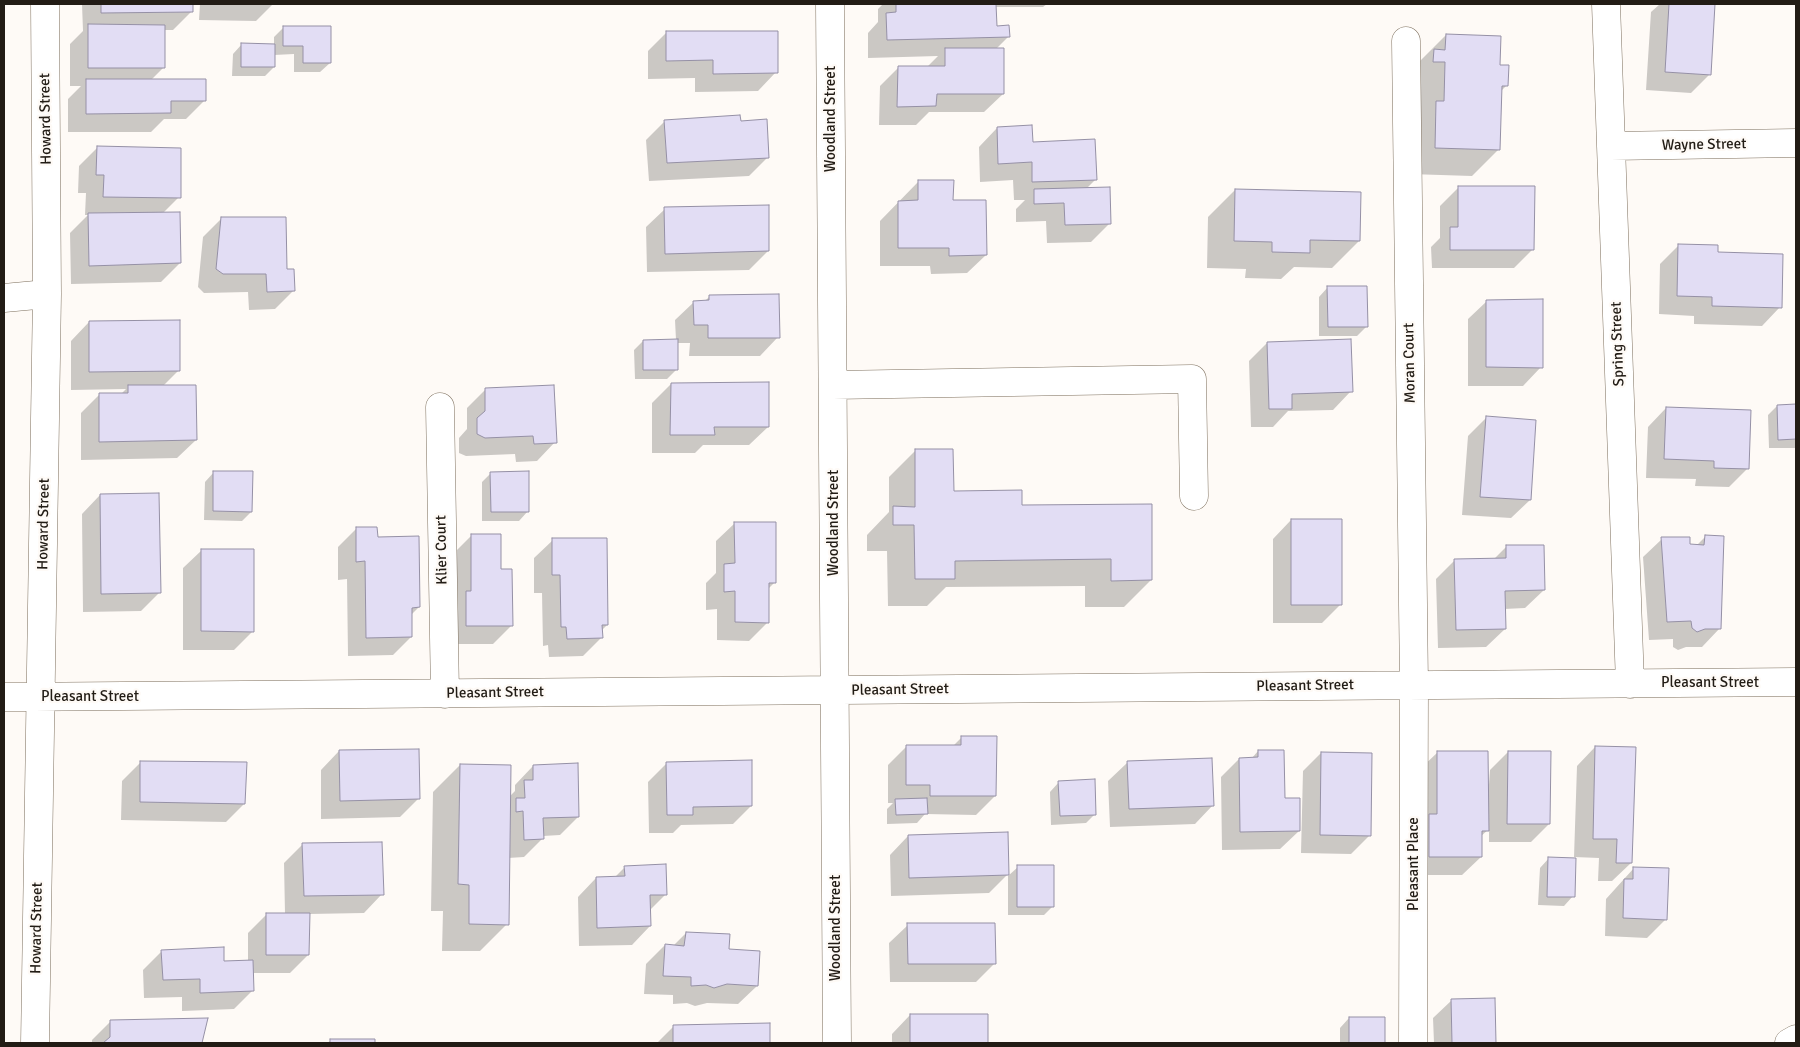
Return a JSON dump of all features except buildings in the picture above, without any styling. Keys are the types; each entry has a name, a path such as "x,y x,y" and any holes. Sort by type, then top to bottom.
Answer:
{"street":[{"name":"Howard Street","path":"35,1043 47,294 45,4"},
{"name":"Woodland Street","path":"830,4 837,1043"},
{"name":"Spring Street","path":"1606,4 1630,684"},
{"name":"Moran Court","path":"1406,41 1414,685"},
{"name":"Wayne Street","path":"1612,146 1796,143"},
{"path":"4,298 47,294"},
{"path":"833,385 1192,379 1194,496"},
{"name":"Klier Court","path":"440,407 445,694"},
{"name":"Pleasant Street","path":"4,697 1796,682"},
{"name":"Pleasant Place","path":"1413,1043 1414,685"},
{"path":"1789,1043 1796,1039"}]}
